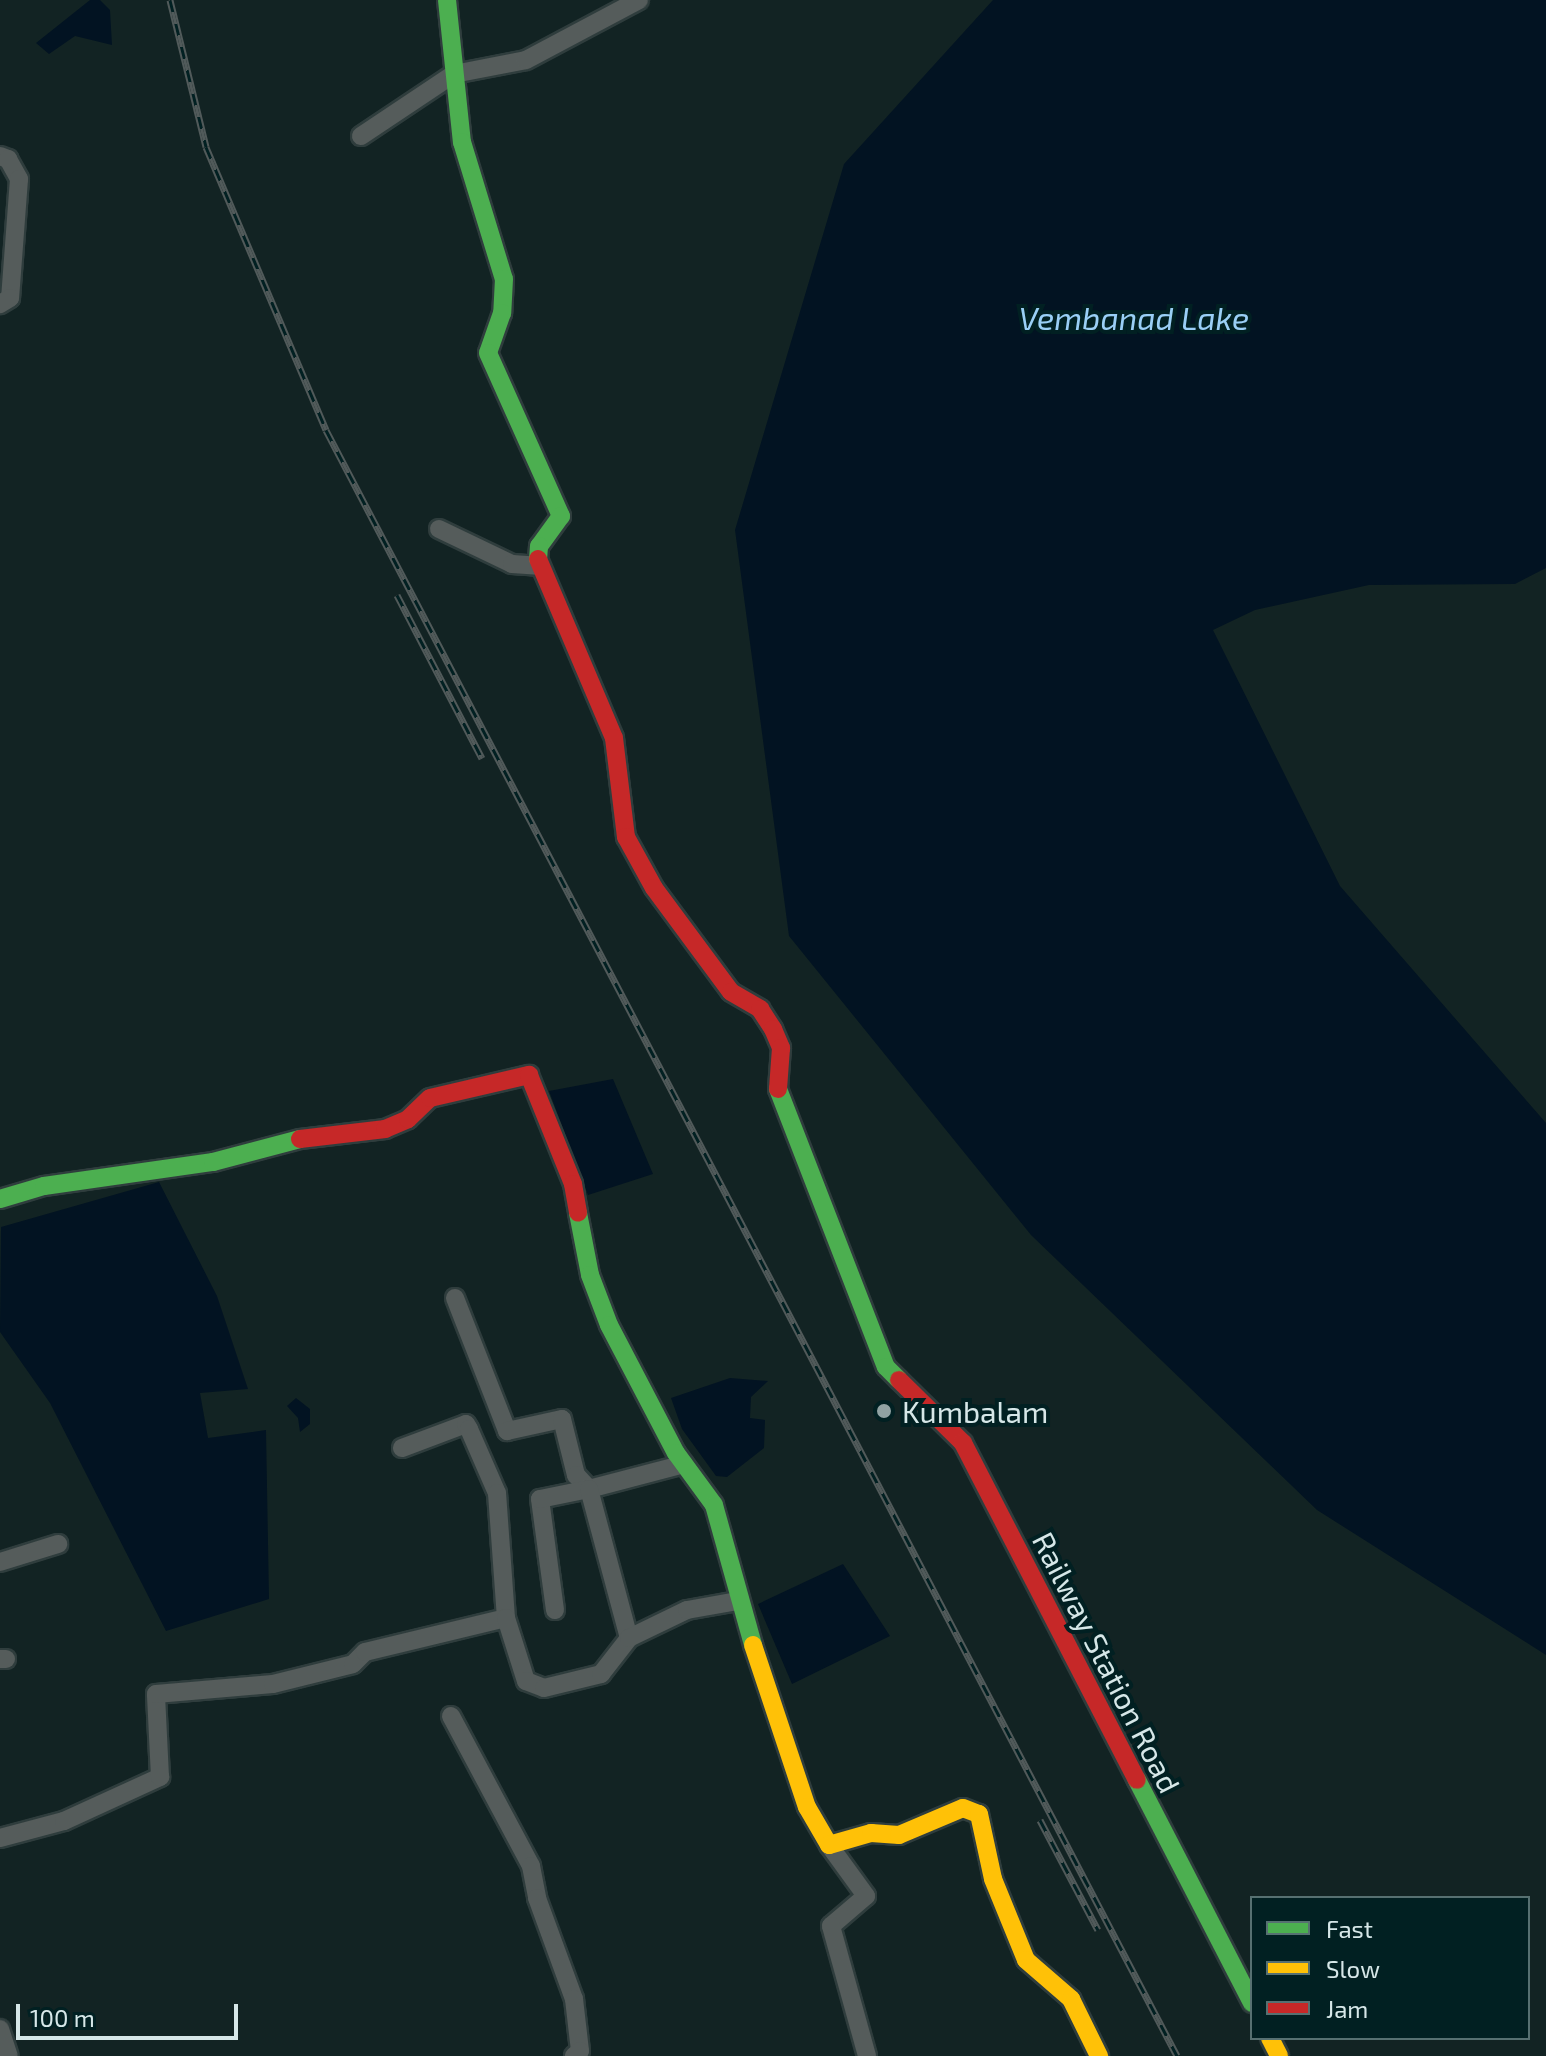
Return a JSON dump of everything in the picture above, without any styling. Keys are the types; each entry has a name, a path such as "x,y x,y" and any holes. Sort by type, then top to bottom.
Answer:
{"street":[{"path":"439,529 512,564 538,566 539,546 561,516 488,353 502,313 504,279 462,142 447,0"},
{"path":"361,136 454,74 526,60 639,0"},
{"path":"0,156 8,159 19,179 10,298 0,304"},
{"name":"Railway Station Road","path":"538,566 614,738 626,837 654,888 731,992 760,1009 781,1048 777,1085 886,1367 963,1443 1250,1999"},
{"path":"0,1199 131,1172 213,1162 325,1132 363,1134 385,1129 408,1119 430,1098 529,1075 573,1184 590,1275 609,1325 684,1464 714,1505 738,1601 807,1807 829,1845 866,1896 831,1926 867,2056"},
{"path":"455,1298 498,1421 507,1431 562,1419 576,1475 589,1489 629,1638"},
{"path":"402,1448 466,1424 469,1429 497,1493 506,1618 526,1681 544,1688 601,1674 629,1638 687,1610 738,1601"},
{"path":"555,1610 540,1499 684,1464"},
{"path":"0,1562 58,1544"},
{"path":"0,1838 64,1821 160,1777 156,1694 315,1675 353,1664 365,1652 506,1618"},
{"path":"451,1716 531,1866 537,1898 574,1999 580,2051 574,2056"},
{"path":"829,1845 871,1833 899,1835 972,1808 979,1814 993,1879 1026,1960 1071,1999 1099,2056"},
{"path":"0,2029 9,2056"}],"water":[{"path":"90,0 100,0 110,10 112,45 75,36 49,54 36,43"},
{"name":"Vembanad Lake","path":"993,0 1546,0 1546,568 1515,584 1369,585 1255,610 1213,630 1340,886 1546,1123 1546,1655 1317,1510 1031,1235 789,936 735,530 844,164"},
{"path":"613,1079 653,1174 588,1195 549,1091"},
{"path":"159,1182 217,1296 248,1389 200,1393 208,1438 266,1430 269,1599 166,1631 50,1403 0,1332 1,1227"},
{"path":"730,1378 768,1381 751,1397 750,1418 765,1420 764,1448 727,1477 716,1476 682,1429 671,1398"},
{"path":"296,1398 310,1409 310,1424 300,1432 298,1418 287,1406"},
{"path":"843,1564 890,1636 792,1684 758,1604"}],"railway":[{"path":"170,0 206,147 326,430 1177,2056"},
{"path":"397,595 482,758"},
{"path":"1040,1820 1098,1930"}],"traffic: fast":[{"path":"447,0 462,142 504,279 502,313 488,353 561,516 539,546 538,559"},
{"path":"778,1089 886,1367 899,1380"},
{"path":"0,1199 44,1186 213,1162 300,1139"},
{"path":"578,1213 590,1275 609,1325 676,1453 714,1505 753,1645"},
{"path":"1137,1780 1250,1999"}],"traffic: slow":[{"path":"753,1645 807,1807 829,1845 871,1833 899,1835 963,1808 979,1814 993,1879 1026,1960 1071,1999 1099,2056"},
{"path":"1271,2040 1279,2056"}],"traffic: jam":[{"path":"538,559 614,738 626,837 654,888 731,992 760,1009 773,1029 781,1048 778,1089"},
{"path":"300,1139 385,1129 408,1119 430,1098 529,1075 573,1184 578,1213"},
{"path":"899,1380 963,1443 1137,1780"}],"place":[{"name":"Kumbalam","path":"884,1411"}]}
